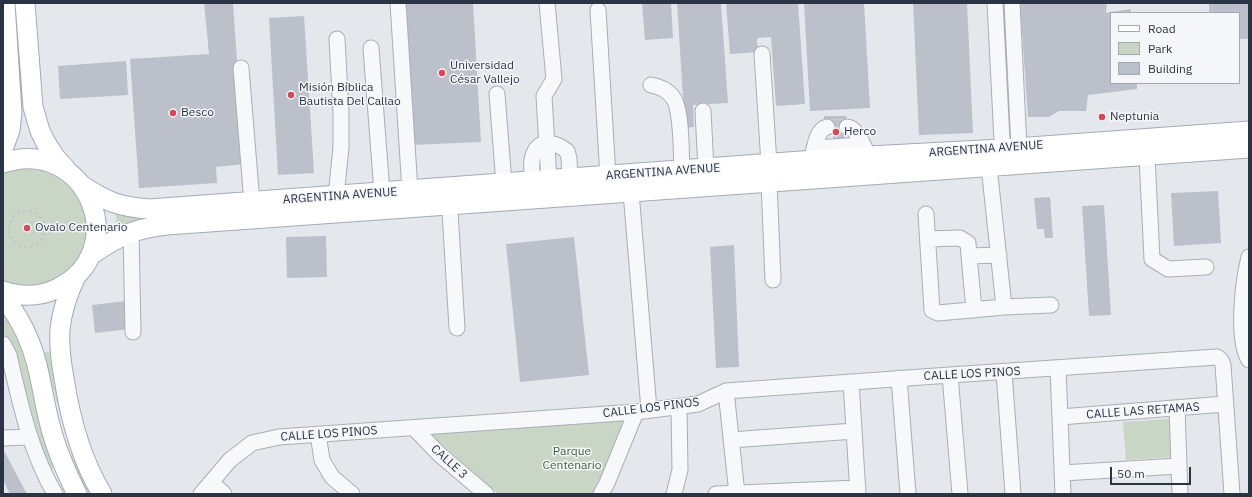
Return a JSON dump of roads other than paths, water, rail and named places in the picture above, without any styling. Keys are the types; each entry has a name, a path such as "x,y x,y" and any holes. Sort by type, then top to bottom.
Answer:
{"main road":[{"path":"3,291 14,295 34,296 64,286 76,276 84,266 90,255 95,240 96,224 90,198 83,186 55,157 46,143 36,119 31,94 26,3"},
{"path":"3,149 10,130 12,113 6,59 4,10"},
{"name":"ARGENTINA AVENUE","path":"1155,149 1249,131"},
{"name":"ARGENTINA AVENUE","path":"90,255 117,238 131,232 194,215 252,203 283,209 336,197 449,197 631,192 769,173 1003,157 1155,149 1249,148"},
{"name":"ARGENTINA AVENUE","path":"449,197 504,184 541,181 706,169 769,173 813,155 866,151 1003,157"},
{"path":"3,163 12,160 24,159 39,160 54,164 68,172"},
{"name":"ARGENTINA AVENUE","path":"83,186 102,199 117,205 194,215 283,209 396,196"},
{"path":"76,276 62,315 60,329 61,362 66,392 82,452 102,494"},
{"path":"3,297 19,320 33,350 50,426 60,455 77,494"}],"street":[{"path":"396,196 398,3"},
{"path":"541,181 546,143 544,96 554,79 547,3"},
{"path":"995,3 1003,157"},
{"path":"1004,307 999,255 1012,3"},
{"path":"598,10 608,176"},
{"path":"336,39 341,113 341,140 336,197"},
{"path":"371,48 396,196"},
{"path":"762,54 769,173 773,280"},
{"path":"241,68 252,203"},
{"path":"651,85 661,86 667,90 674,100 679,121 682,171"},
{"path":"497,94 504,184"},
{"path":"703,111 706,169"},
{"path":"848,127 852,127 855,130 866,151"},
{"path":"813,155 819,132 823,128 827,128"},
{"path":"546,143 558,144 567,151 569,158 570,179"},
{"path":"1155,149 1152,259 1168,269 1206,267"},
{"path":"601,494 643,411 631,192"},
{"path":"449,197 457,328"},
{"path":"926,214 932,310 938,313 1004,307 1051,305"},
{"path":"131,232 133,332"},
{"path":"928,239 960,238 968,243 974,310"},
{"path":"969,256 999,255"},
{"path":"1249,257 1243,289 1242,336 1242,344 1249,360"},
{"path":"5,351 9,383 44,475 55,494"},
{"name":"CALLE LOS PINOS","path":"201,494 230,460 252,443 279,437 643,411 698,404 726,391 950,374 1004,372 1217,357 1221,360 1222,365 1225,404"},
{"path":"1058,368 1063,494"},
{"path":"1004,372 1013,494"},
{"path":"950,374 960,494"},
{"path":"899,378 908,494"},
{"path":"716,494 858,491 851,382"},
{"path":"726,391 737,494"},
{"path":"1225,404 1232,494"},
{"name":"CALLE LAS RETAMAS","path":"1060,417 1225,404"},
{"path":"674,494 680,470 679,407"},
{"path":"1176,408 1180,494"},
{"name":"CALLE 3","path":"414,428 439,454 486,494"},
{"path":"731,440 854,432"},
{"path":"318,434 322,460 332,477 352,494"},
{"path":"3,438 29,437"},
{"path":"1062,473 1178,466"},
{"path":"211,482 224,494"}],"tunnel":[{"path":"827,127 847,127"}],"place":[{"name":"Universidad César Vallejo","path":"442,73"},
{"name":"Misión Bíblica Bautista Del Callao","path":"291,95"},
{"name":"Besco","path":"173,113"},
{"name":"Neptunia","path":"1102,117"},
{"name":"Herco","path":"836,132"},
{"name":"Ovalo Centenario","path":"27,228"}],"park label":[{"name":"Parque Centenario","path":"572,459"}]}
